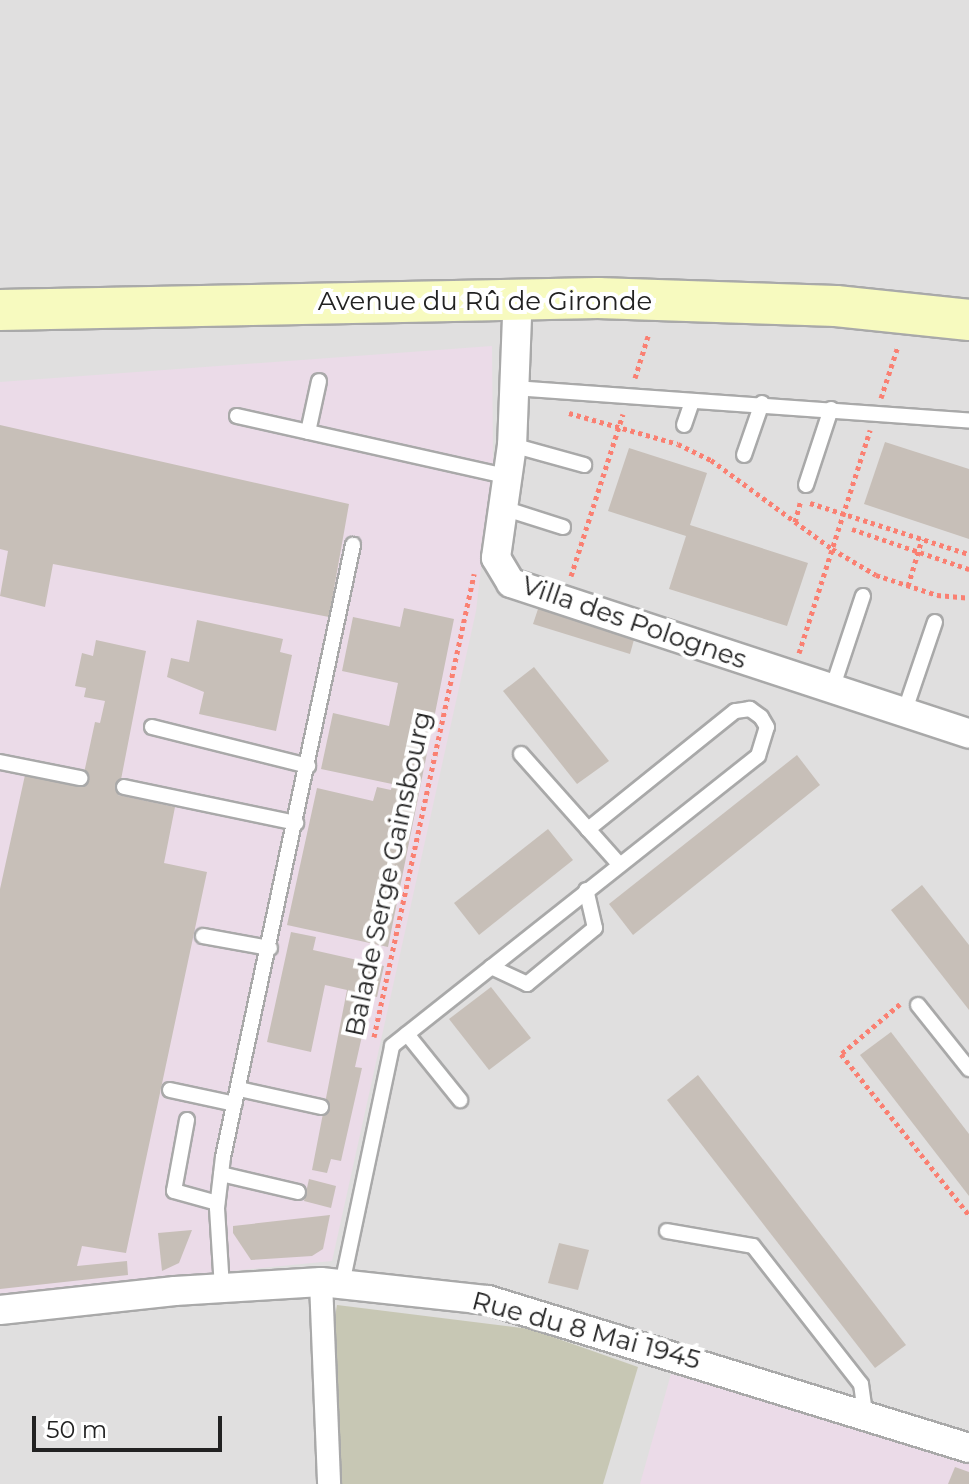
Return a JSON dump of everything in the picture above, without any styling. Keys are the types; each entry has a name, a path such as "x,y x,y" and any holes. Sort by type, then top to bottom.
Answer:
{"main road":[{"name":"Avenue du Rû de Gironde","path":"0,310 598,298 836,306 969,320"},
{"name":"Avenue du Rû de Gironde","path":"0,335 517,317 791,323 969,337"}],"street":[{"name":"Villa des Polognes","path":"517,317 512,445 496,558 511,583 969,734"},
{"name":"Rue du 8 Mai 1945","path":"0,1310 222,1288 332,1283 488,1300 969,1448"},
{"path":"329,1484 332,1283"}],"lane":[{"path":"308,432 319,381"},
{"path":"514,394 762,403 969,421"},
{"path":"684,425 692,402"},
{"path":"744,455 762,403"},
{"path":"804,493 831,409"},
{"path":"237,416 509,477"},
{"path":"512,445 584,465"},
{"path":"503,508 563,527"},
{"path":"222,1288 217,1203 221,1174 353,545"},
{"path":"832,689 863,596"},
{"path":"904,713 935,622"},
{"path":"332,1283 392,1046 758,756 767,727 761,717 750,709 735,711 588,829"},
{"path":"152,727 308,766"},
{"path":"521,754 619,864"},
{"path":"0,762 80,778"},
{"path":"124,787 296,823"},
{"path":"491,967 527,984 550,966 595,928 586,890"},
{"path":"203,936 270,948"},
{"path":"918,1005 969,1069"},
{"path":"407,1034 460,1100"},
{"path":"170,1090 321,1107"},
{"path":"187,1120 174,1191 217,1203"},
{"path":"221,1174 298,1192"},
{"path":"667,1231 753,1246 861,1384 865,1414"}],"path":[{"path":"563,600 649,333"},
{"path":"792,676 898,346"},
{"path":"514,394 678,444 711,460 832,549 908,586 969,598"},
{"path":"804,493 844,514 969,554"},
{"path":"852,529 969,569"},
{"path":"908,586 922,539"},
{"name":"Balade Serge Gainsbourg","path":"371,1050 476,567"},
{"path":"918,1005 904,1001 841,1054 969,1215"}],"shaded area":[{"path":"0,0 969,0 969,1484 0,1484"},
{"path":"492,346 493,464 476,611 332,1261 0,1294 0,382"},
{"path":"337,1305 530,1329 638,1367 603,1484 333,1484 326,1369"},
{"path":"671,1374 856,1425 969,1463 969,1484 640,1484"}],"building":[{"path":"0,425 349,504 329,617 53,564 45,607 0,596 8,551 0,549"},
{"path":"885,442 969,469 969,539 864,504"},
{"path":"629,448 707,473 690,525 808,563 787,626 669,589 686,536 608,511"},
{"path":"539,606 635,636 630,654 533,624"},
{"path":"404,608 454,619 388,947 287,925 317,788 373,801 377,787 391,790 392,784 321,769 333,713 389,726 398,683 342,671 353,617 400,627"},
{"path":"197,620 283,639 280,652 292,655 276,731 199,714 204,692 167,677 171,658 189,662"},
{"path":"96,640 146,651 118,795 175,807 164,863 207,872 126,1253 82,1246 77,1266 127,1261 128,1275 0,1289 0,889 25,775 81,787 95,722 100,723 105,701 84,697 86,688 75,686 82,653 93,656"},
{"path":"534,667 609,761 577,784 503,691"},
{"path":"797,755 820,785 633,935 609,904"},
{"path":"548,829 573,860 479,935 454,903"},
{"path":"922,885 969,945 969,1010 891,910"},
{"path":"291,932 316,937 313,950 384,966 377,997 371,996 355,1067 362,1068 341,1161 331,1159 327,1173 312,1170 347,990 325,985 311,1052 267,1042"},
{"path":"491,987 531,1038 489,1070 449,1019"},
{"path":"891,1032 969,1134 969,1196 860,1055"},
{"path":"698,1075 906,1345 875,1368 667,1100"},
{"path":"309,1179 336,1186 331,1208 304,1201"},
{"path":"330,1215 323,1249 312,1256 251,1260 233,1233 233,1226"},
{"path":"192,1230 179,1263 162,1271 158,1233"},
{"path":"559,1243 589,1250 578,1290 548,1283"},
{"path":"955,1467 969,1472 969,1484 948,1484"}]}
